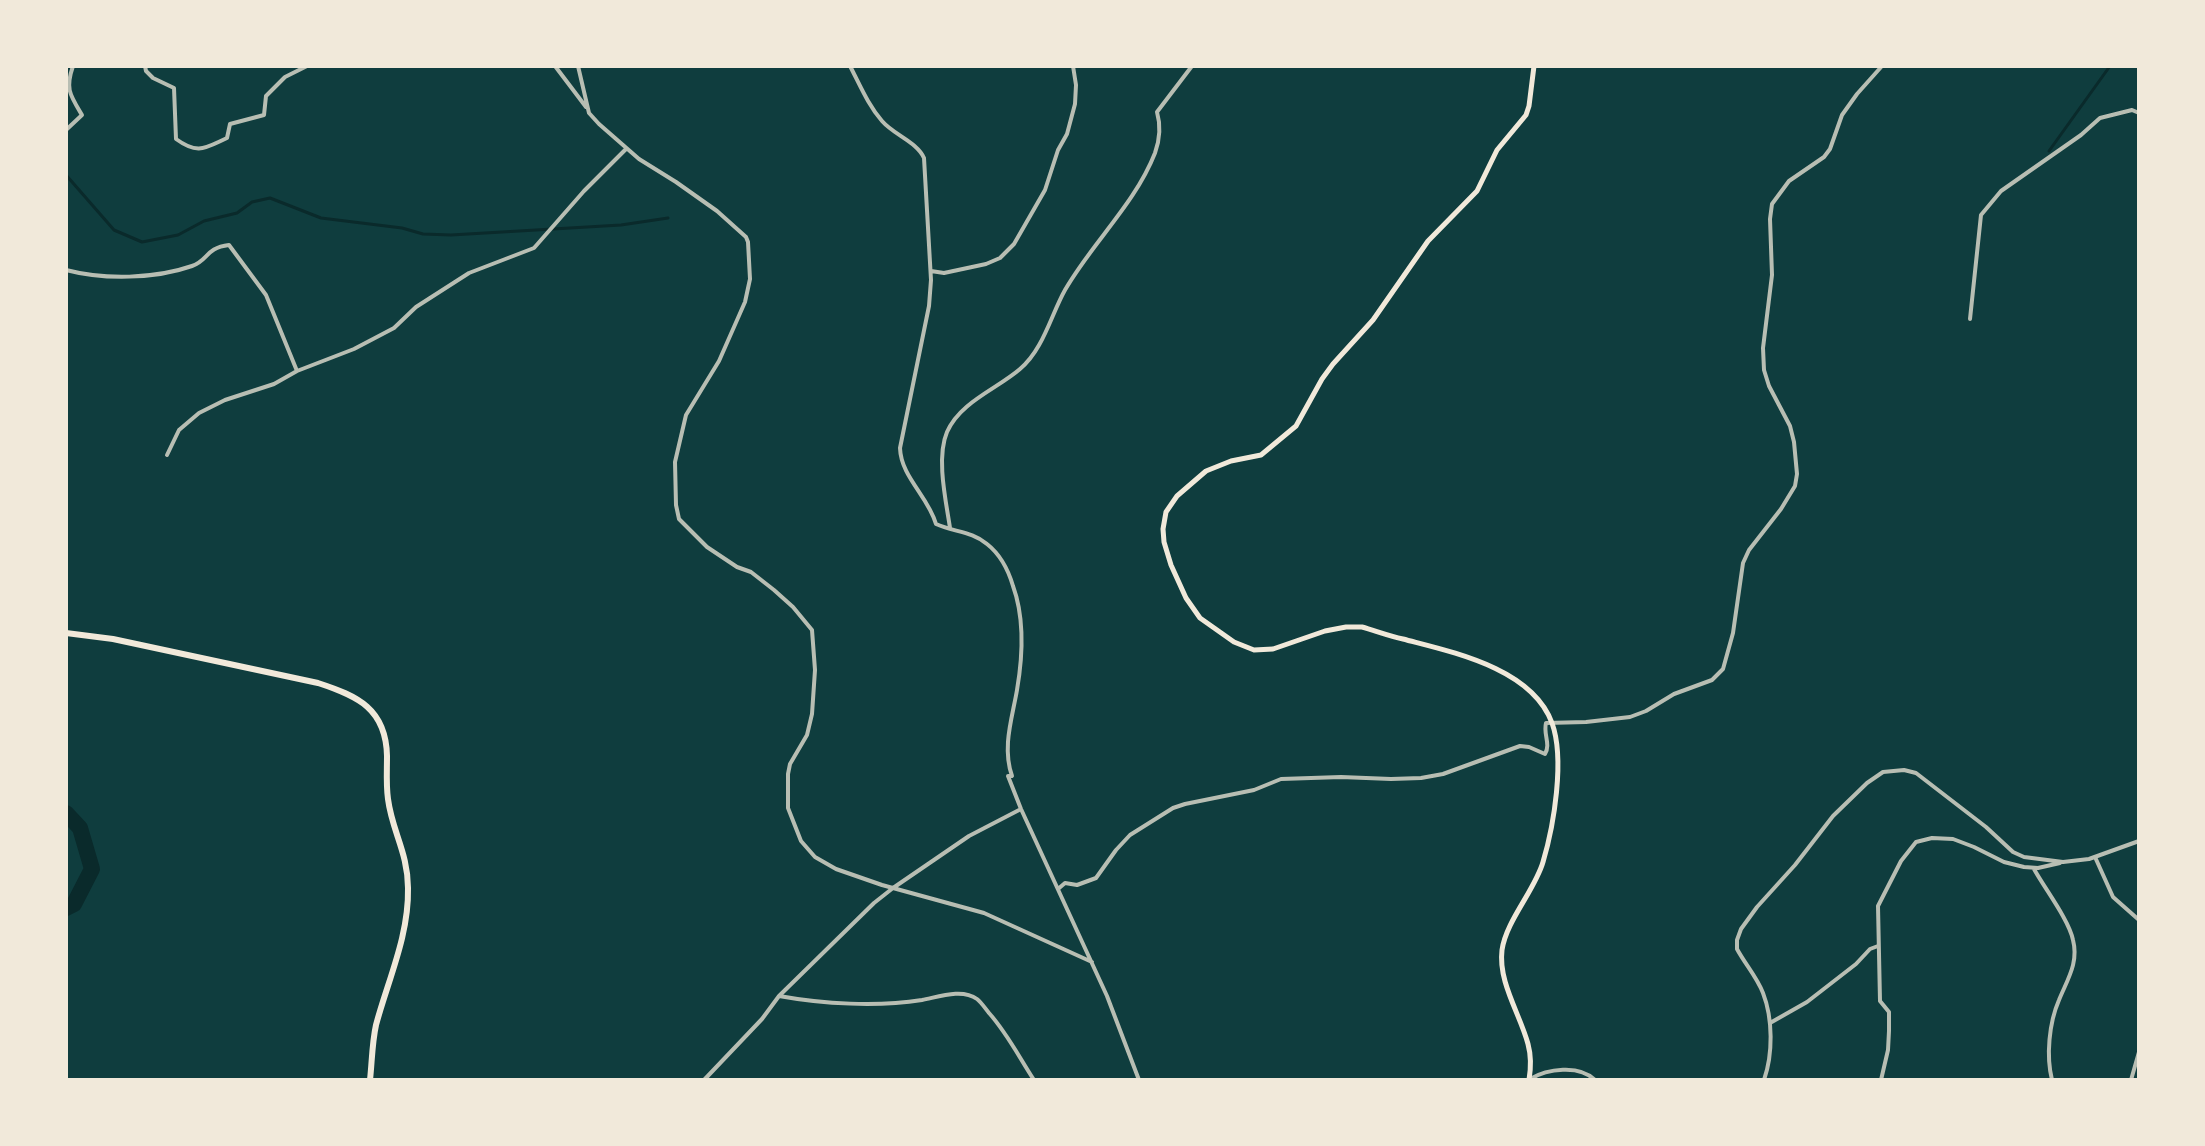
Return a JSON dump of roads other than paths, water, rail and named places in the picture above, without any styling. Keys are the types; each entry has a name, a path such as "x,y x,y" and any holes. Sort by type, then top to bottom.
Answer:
{"main road":[{"path":"1530,1079 1528,1044 1507,984 1502,951 1507,933 1543,863 1556,796 1557,745 1552,722 1541,705 1527,690 1493,668 1454,652 1362,627 1325,631 1273,649 1254,650 1234,642 1209,626 1190,604 1171,565 1163,534 1168,507 1195,480 1219,465 1261,455 1296,426 1333,364 1373,320 1428,241 1477,191 1499,146 1526,115 1534,66"},
{"path":"66,633 113,639 318,683 347,693 374,713 385,736 389,809 406,861 408,897 402,940 375,1028 370,1080"}],"street":[{"path":"66,130 82,115 72,99 67,82 73,66"},
{"path":"145,66 153,78 174,88 176,139 189,148 202,149 227,138 230,124 264,115 266,96 285,77 307,66"},
{"path":"555,66 589,113 626,149 717,211 748,242 750,279 745,302 714,371 686,415 675,462 676,505 679,519 707,547 737,567 751,572 787,600 812,630 815,648 814,696 807,735 790,764 788,808 801,841 815,857 836,869 984,913 1092,962"},
{"path":"578,66 589,113"},
{"path":"850,66 881,119 894,133 920,150 924,158 931,271 929,306 900,453 904,468 924,498 936,524 971,534 989,545 1007,567 1020,606 1022,642 1017,688 1009,722 1007,762 1012,776 1008,776 1107,996 1139,1080"},
{"path":"931,271 944,273 986,264 1000,258 1014,244 1045,190 1058,150 1067,134 1075,104 1073,66"},
{"path":"950,528 943,470 947,433 952,423 974,402 1021,368 1038,347 1064,292 1132,194 1155,152 1161,126 1157,112 1192,66"},
{"path":"1058,889 1065,883 1077,885 1096,878 1122,842 1173,808 1254,790 1281,779 1416,779 1443,774 1520,746 1545,754 1548,749 1546,723 1630,717 1674,694 1712,680 1723,669 1733,633 1743,563 1795,486 1797,474 1790,426 1764,370 1763,348 1772,275 1772,204 1789,181 1824,157 1842,115 1882,66"},
{"path":"1970,319 1981,215 2001,191 2081,135 2100,118 2132,110 2139,113"},
{"path":"167,455 179,430 199,413 354,349 394,328 416,307 469,273 534,248 626,149"},
{"path":"66,270 81,274 141,277 195,265 214,247 229,245 266,295 297,371"},
{"path":"1764,1080 1768,1067 1770,1023 1764,995 1737,949 1741,929 1833,816 1878,773 1900,770 1916,773 2013,852 2029,859 2063,862"},
{"path":"704,1080 762,1019 779,996 866,911 893,888 969,836 1021,809"},
{"path":"1881,1080 1888,1050 1889,1012 1880,1001 1878,908 1881,897 1912,846 1932,838 1953,839 2004,862 2034,868 2095,857 2139,841"},
{"path":"2095,857 2113,897 2139,920"},
{"path":"2034,868 2069,928 2075,949 2074,965 2058,1000 2052,1024 2052,1080"},
{"path":"1770,1023 1807,1002 1870,949 1879,946"},
{"path":"779,996 810,1001 867,1003 899,1003 949,995 972,996 1004,1030 1034,1080"},
{"path":"2131,1080 2139,1052"},
{"path":"1530,1079 1541,1072 1566,1070 1591,1075 1595,1080"}],"waterway":[{"path":"2049,151 2110,66"},
{"path":"66,175 114,230 142,242 178,235 204,221 237,213 252,202 270,198 321,218 402,228 423,234 621,225 668,218"},
{"path":"66,813 80,828 92,869 74,904 66,908"}]}
